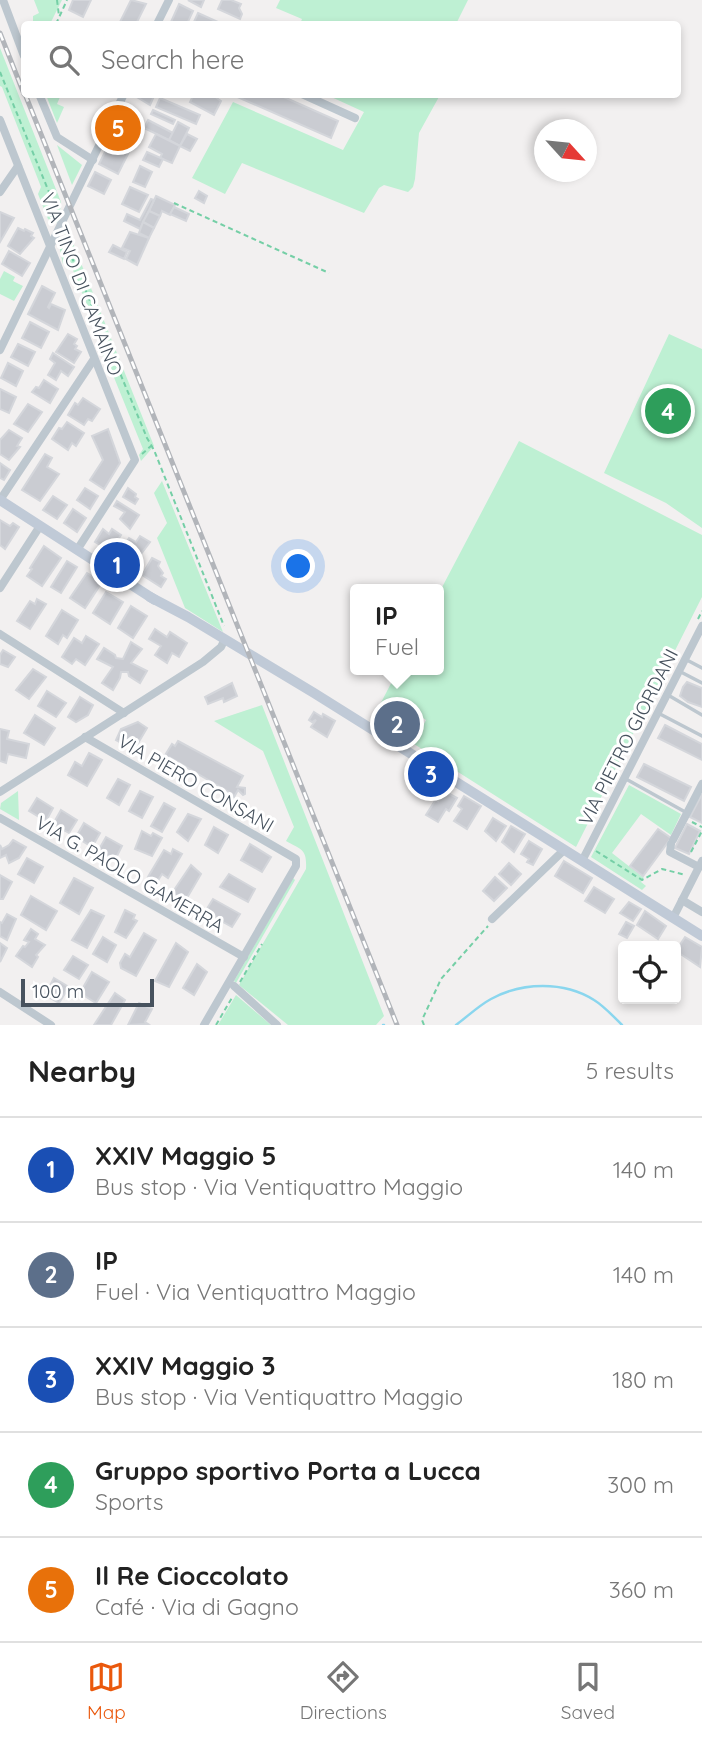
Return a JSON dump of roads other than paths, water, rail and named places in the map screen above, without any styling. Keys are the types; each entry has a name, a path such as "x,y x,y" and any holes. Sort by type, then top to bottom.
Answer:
{"street":[{"path":"3,0 21,49"},
{"path":"158,21 169,0"},
{"path":"41,98 57,137 93,160"},
{"path":"0,350 122,98"},
{"path":"311,98 355,118"},
{"name":"VIA TINO DI CAMAINO","path":"0,120 135,460 135,464 78,550"},
{"path":"0,192 18,166"},
{"path":"94,359 0,500 150,597 225,639 702,936"},
{"path":"0,589 40,526"},
{"name":"VIA PIETRO GIORDANI","path":"582,861 685,659 699,640 702,627"},
{"path":"0,634 124,713"},
{"path":"1,789 202,662 225,639"},
{"name":"VIA PIERO CONSANI","path":"85,737 296,859 296,866 244,957"},
{"path":"673,918 701,864 670,852 672,842 688,816 702,784"},
{"name":"VIA G. PAOLO GAMERRA","path":"0,818 244,957"},
{"path":"492,919 564,850"},
{"path":"682,900 702,912"},
{"path":"204,1025 244,957"},
{"path":"234,986 277,1025"},
{"path":"0,992 51,1025"}],"lane":[{"path":"685,659 702,668"},
{"path":"679,671 702,683"},
{"path":"667,694 702,715"},
{"path":"658,713 702,736"},
{"path":"377,734 388,721 405,729 408,740 402,749"},
{"path":"624,778 688,816"}],"waterway":[{"path":"456,1025 503,993 543,986 570,989 582,994 601,1005 622,1025"}],"railway":[{"path":"0,33 21,86"},
{"path":"27,98 397,1025"}],"place":[{"name":"Il Re Cioccolato","path":"118,128"},
{"name":"Gruppo sportivo Porta a Lucca","path":"668,411"},
{"name":"XXIV Maggio 5","path":"117,565"},
{"name":"IP","path":"397,724"},
{"name":"XXIV Maggio 3","path":"431,774"}]}
